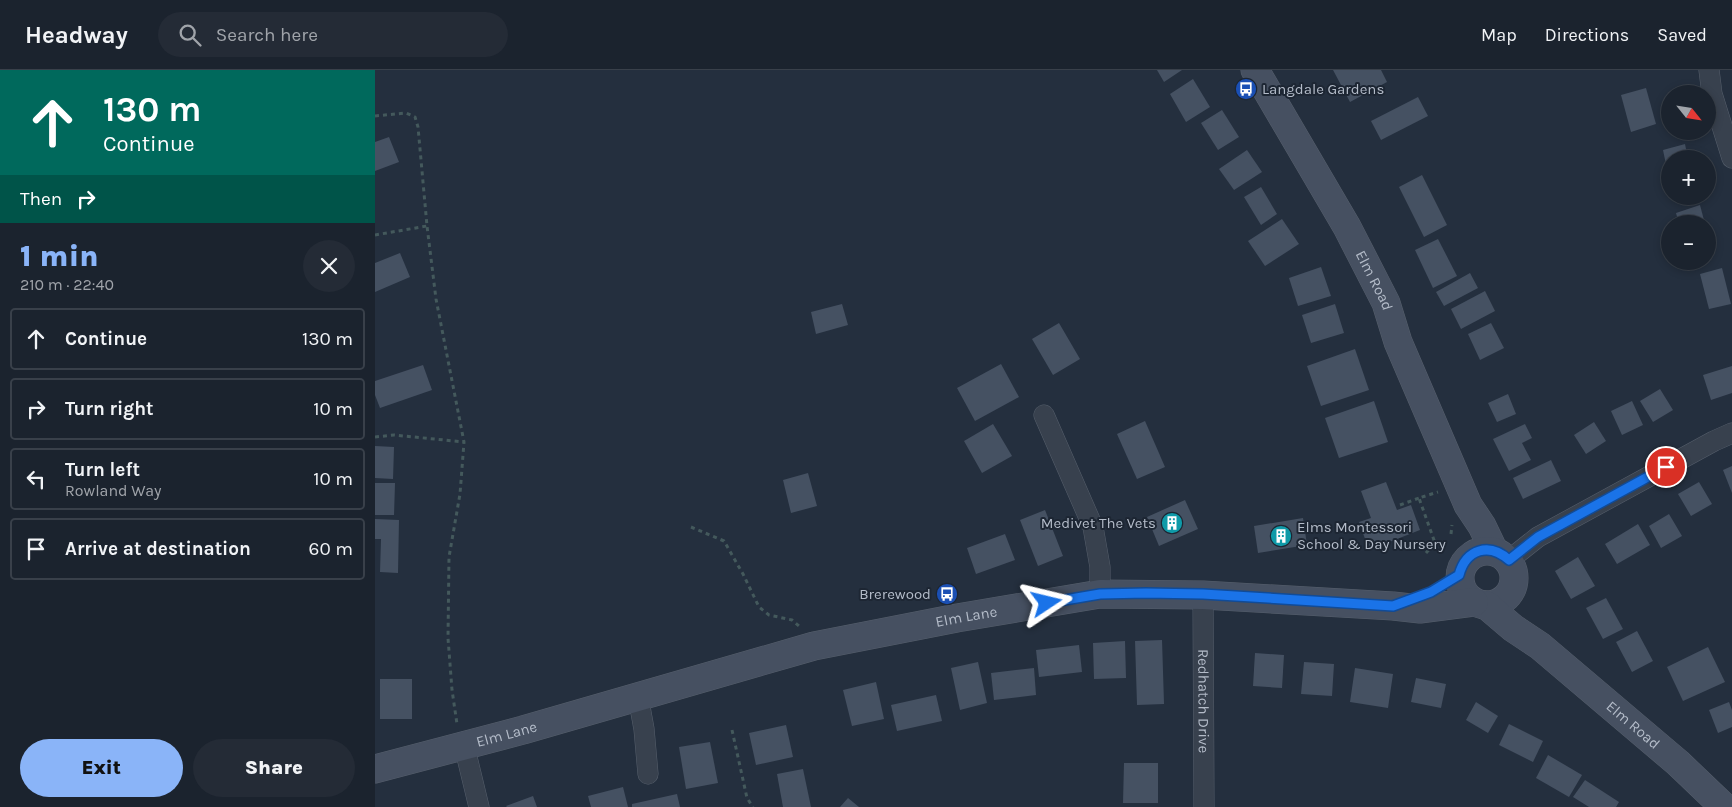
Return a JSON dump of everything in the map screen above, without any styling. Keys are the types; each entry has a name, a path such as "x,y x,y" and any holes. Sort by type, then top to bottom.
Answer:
{"street":[{"name":"Elm Road","path":"1255,70 1347,227 1386,303 1398,342 1457,497 1463,566"},
{"path":"1709,70 1712,94 1732,158"},
{"path":"1045,415 1093,526 1100,567 1100,594"},
{"path":"1501,556 1714,441 1732,434"},
{"name":"Elm Road","path":"1457,497 1482,526 1501,556"},
{"path":"1485,550 1501,556 1512,566 1514,576 1513,588 1502,601 1494,604 1480,604 1462,591 1463,566 1475,552 1485,550"},
{"name":"Elm Lane","path":"1393,606 1431,592 1463,566"},
{"name":"Elm Road","path":"1513,588 1540,646"},
{"name":"Elm Lane","path":"375,769 460,736 523,730 814,646 957,618 1100,594 1203,594 1420,609 1480,604"},
{"name":"Redhatch Drive","path":"1203,594 1204,807"},
{"name":"Elm Road","path":"1480,604 1540,646 1678,763 1724,807"},
{"path":"638,696 644,729 648,774"},
{"path":"460,736 479,807"}],"path":[{"path":"375,116 406,113 415,117 418,127 436,299 464,442 460,494 449,557 447,638 452,690 460,736"},
{"path":"375,235 427,226"},
{"path":"375,437 394,435 464,442"},
{"path":"1400,505 1419,498 1457,497"},
{"path":"1419,498 1435,543 1426,552"},
{"path":"691,526 724,541 759,607 769,615"},
{"path":"732,730 747,798 753,807"}],"building":[{"path":"1157,70 1182,70 1164,82"},
{"path":"1333,70 1381,70 1387,82 1350,102"},
{"path":"1193,79 1210,107 1186,122 1170,94"},
{"path":"1646,88 1656,124 1631,132 1621,95"},
{"path":"1418,97 1428,116 1381,140 1371,121"},
{"path":"1222,110 1239,137 1218,150 1201,123"},
{"path":"389,137 399,162 375,171 375,142"},
{"path":"1685,144 1686,150 1663,150"},
{"path":"1247,150 1262,172 1234,190 1219,169"},
{"path":"1422,175 1447,225 1424,237 1399,187"},
{"path":"1261,187 1277,214 1261,225 1244,197"},
{"path":"1700,205 1703,215 1677,215 1676,213"},
{"path":"1282,219 1299,244 1265,266 1248,241"},
{"path":"1438,239 1457,276 1433,288 1415,250"},
{"path":"400,253 410,277 375,292 375,263"},
{"path":"1321,267 1331,296 1298,306 1289,278"},
{"path":"1722,268 1731,304 1709,309 1700,274"},
{"path":"1470,273 1478,288 1444,306 1436,292"},
{"path":"1485,291 1495,311 1461,329 1451,309"},
{"path":"842,304 848,325 816,334 811,312"},
{"path":"1335,304 1344,333 1311,343 1302,315"},
{"path":"1059,323 1080,359 1053,375 1032,339"},
{"path":"1491,323 1504,348 1480,360 1468,334"},
{"path":"1355,349 1369,390 1321,406 1307,366"},
{"path":"1001,364 1019,397 975,421 957,388"},
{"path":"423,365 432,390 380,408 375,395 375,381"},
{"path":"1732,366 1732,393 1711,400 1703,375"},
{"path":"1660,389 1673,410 1653,422 1640,401"},
{"path":"1508,394 1516,414 1497,422 1488,403"},
{"path":"1374,401 1388,442 1339,458 1325,418"},
{"path":"1632,401 1643,425 1622,435 1611,411"},
{"path":"1145,421 1165,467 1137,479 1117,434"},
{"path":"1594,422 1606,441 1586,454 1574,435"},
{"path":"993,424 1012,456 982,473 964,441"},
{"path":"1525,424 1532,438 1522,443 1531,460 1509,471 1493,439"},
{"path":"375,446 394,447 393,479 375,478"},
{"path":"1551,460 1561,481 1523,499 1513,478"},
{"path":"1732,466 1732,493 1723,470"},
{"path":"808,473 817,506 791,513 783,480"},
{"path":"1386,482 1397,510 1411,505 1420,530 1369,550 1359,522 1371,518 1361,491"},
{"path":"1699,482 1712,504 1691,516 1678,494"},
{"path":"375,483 395,483 394,515 375,515"},
{"name":"Medivet The Vets","path":"1185,500 1198,529 1159,546 1147,517"},
{"path":"1045,510 1063,556 1038,566 1020,520"},
{"path":"1669,514 1682,536 1661,548 1649,526"},
{"name":"Elms Montessori School & Day Nursery","path":"1303,518 1307,545 1258,553 1254,526"},
{"path":"375,519 399,520 398,573 380,572 381,539 375,539"},
{"path":"1638,524 1650,545 1617,564 1605,544"},
{"path":"1005,534 1015,560 976,574 967,548"},
{"path":"1578,557 1595,586 1571,599 1555,571"},
{"path":"1606,598 1623,629 1603,639 1586,608"},
{"path":"1637,631 1653,661 1632,672 1616,642"},
{"path":"1162,640 1164,704 1137,705 1135,641"},
{"path":"1125,641 1126,678 1094,679 1093,643"},
{"path":"1079,645 1082,672 1039,677 1036,650"},
{"path":"1708,647 1725,682 1683,701 1667,667"},
{"path":"1255,653 1284,655 1282,688 1253,686"},
{"path":"978,662 987,703 960,710 951,668"},
{"path":"1304,662 1334,664 1332,696 1301,694"},
{"path":"1034,668 1036,695 994,700 991,673"},
{"path":"1355,668 1393,674 1388,708 1350,702"},
{"path":"1416,678 1446,684 1441,708 1411,702"},
{"path":"380,679 412,679 412,719 380,719"},
{"path":"876,682 884,719 852,726 843,690"},
{"path":"936,695 942,721 897,731 891,705"},
{"path":"1476,702 1498,716 1488,733 1466,720"},
{"path":"1729,702 1732,710 1732,727 1718,733 1709,710"},
{"path":"1509,724 1543,741 1533,762 1499,745"},
{"path":"786,725 793,757 756,765 749,733"},
{"path":"710,742 718,783 686,789 679,747"},
{"path":"1548,755 1582,775 1569,797 1536,778"},
{"path":"1124,763 1158,763 1158,803 1123,803"},
{"path":"803,769 811,807 783,807 777,774"},
{"path":"1585,780 1619,802 1616,807 1589,807 1573,797"},
{"path":"623,787 628,807 591,807 588,796"},
{"path":"677,794 680,807 632,807 632,804"},
{"path":"533,796 537,807 506,806"},
{"path":"848,798 859,807 840,807"}],"place":[{"name":"Langdale Gardens","path":"1246,89"},
{"name":"Medivet The Vets","path":"1172,523"},
{"name":"Elms Montessori School & Day Nursery","path":"1281,536"},
{"name":"Brerewood","path":"947,594"}],"route":[{"path":"1047,603 1100,594 1146,593 1203,594 1393,606 1431,592 1459,575 1462,566 1475,552 1494,551 1509,560 1538,537 1666,467"}]}
